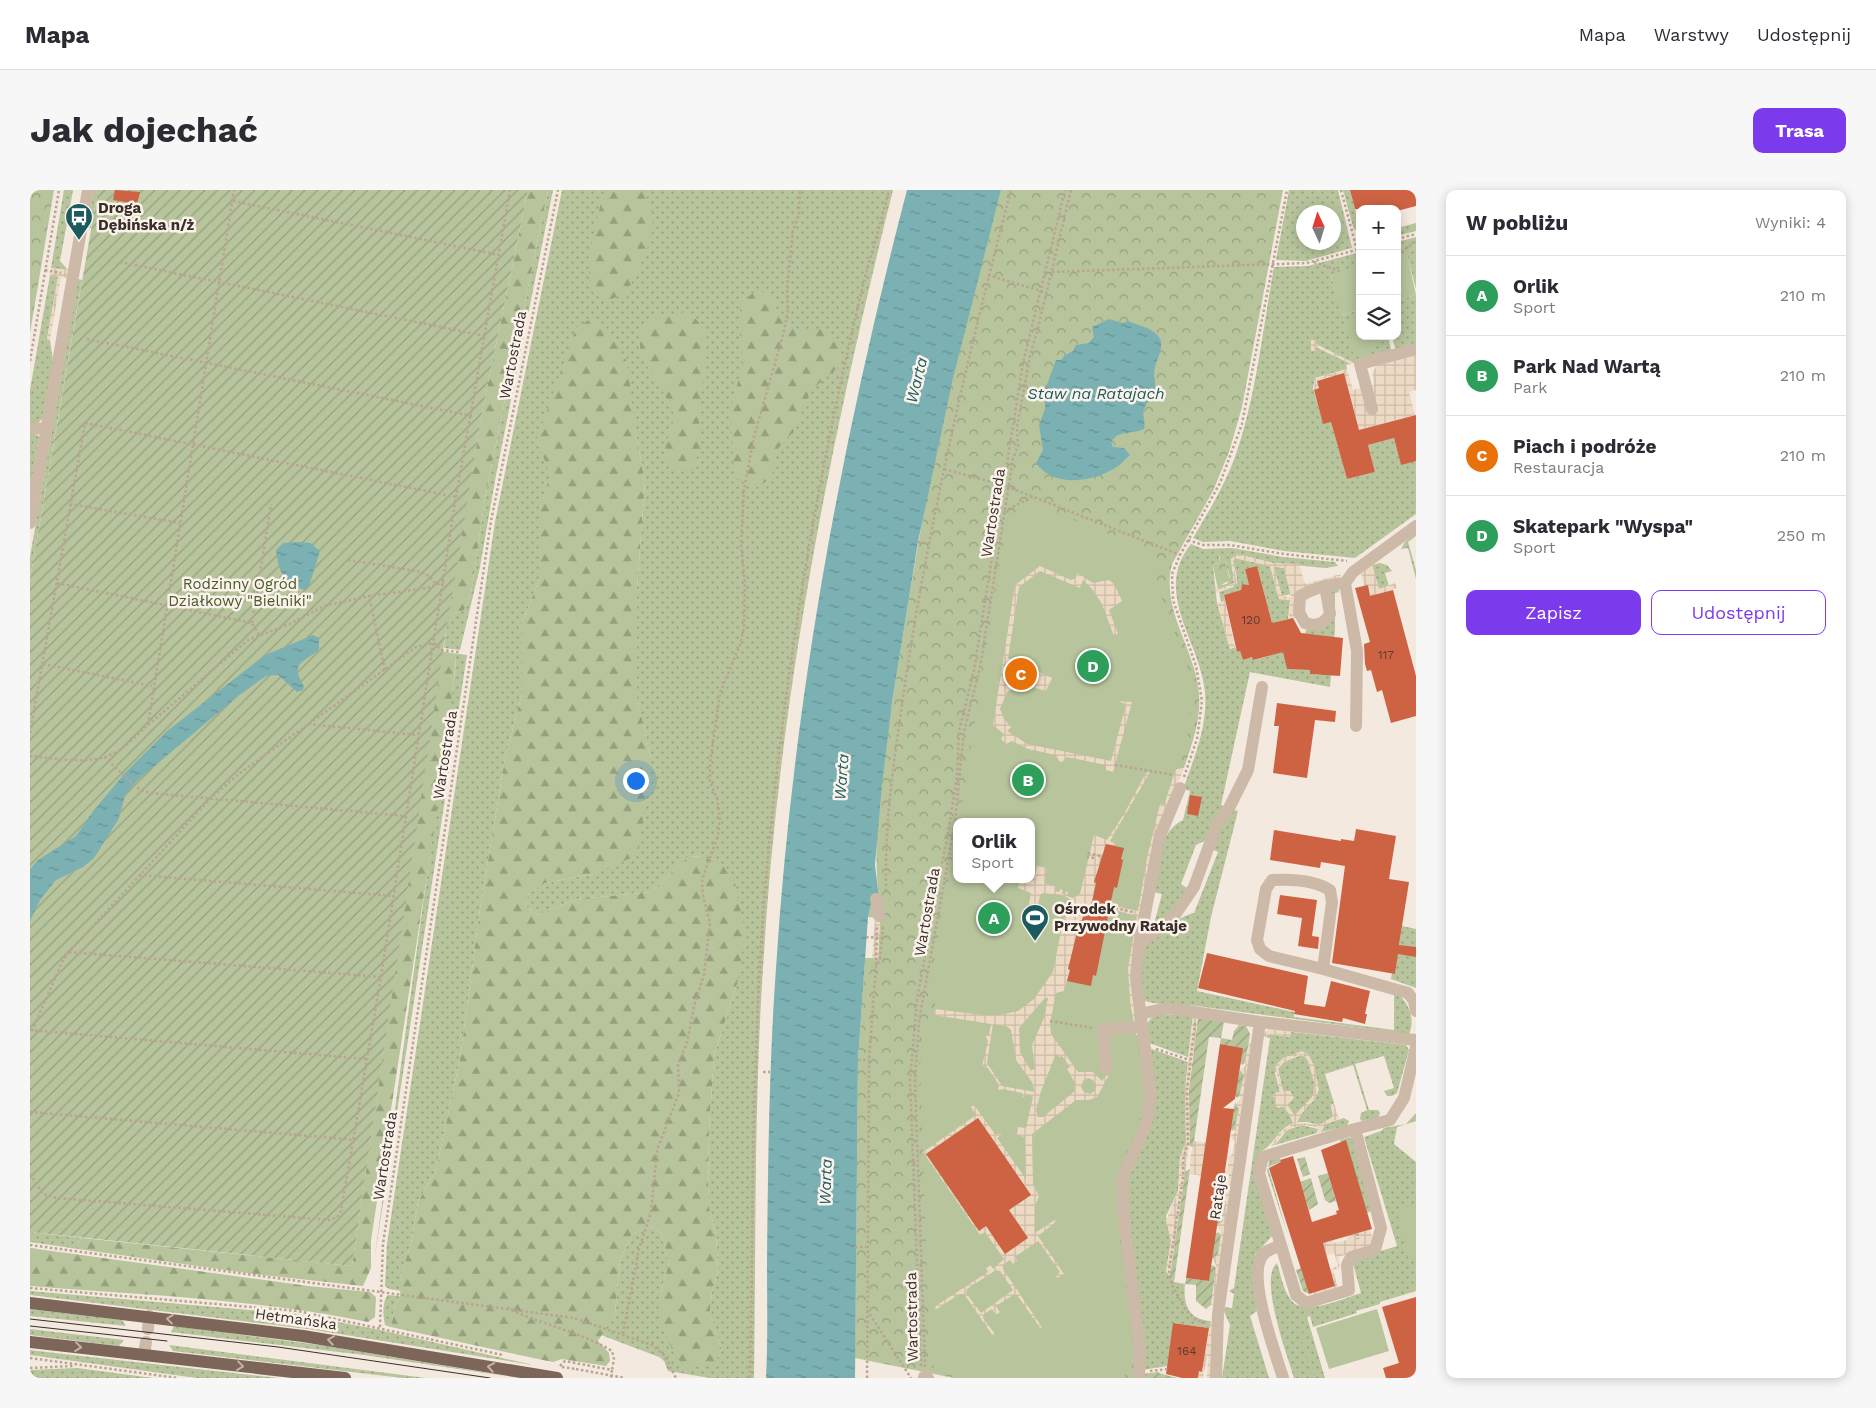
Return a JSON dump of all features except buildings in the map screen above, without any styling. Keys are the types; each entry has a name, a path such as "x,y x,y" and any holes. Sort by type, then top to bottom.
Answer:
{"main road":[{"name":"Hetmańska","path":"30,1303 149,1323 321,1339 558,1372"},
{"path":"30,1342 145,1348 345,1378"}],"street":[{"path":"30,523 88,190"},
{"path":"1372,409 1360,364 1416,349"},
{"path":"30,428 46,429"},
{"path":"1356,726 1357,651 1337,586 1416,526"},
{"path":"1139,945 1175,915 1194,887 1217,824 1229,808 1248,770 1262,687"},
{"path":"1139,1378 1140,1350 1123,1209 1123,1177 1146,1125 1150,1105 1151,1085 1136,978 1139,945 1160,836 1180,788"},
{"path":"1323,969 1332,902 1330,890 1322,885 1285,879 1272,880 1266,889 1257,940 1260,950 1269,956 1408,992 1414,1001 1416,1011"},
{"path":"881,899 881,917"},
{"path":"1140,1014 1167,1008 1260,1022 1416,1040"},
{"name":"Rataje","path":"1216,1378 1218,1325 1260,1022"},
{"path":"1106,1069 1103,1029 1142,1027"},
{"path":"1355,1130 1382,1228 1375,1250 1351,1257 1346,1266 1349,1290 1306,1303 1296,1295 1281,1245 1260,1173 1263,1157 1355,1130 1390,1120 1404,1098 1416,1047"},
{"path":"1281,1245 1266,1251 1260,1259 1258,1269 1261,1301 1283,1378"}],"path":[{"path":"30,361 59,190"},
{"path":"148,725 152,686 221,283 234,190"},
{"path":"30,1174 43,1194 50,1197 330,1220 337,1217 341,1211 355,1140 366,1059 381,978 456,497 472,416 510,190"},
{"name":"Wartostrada","path":"380,1327 380,1291 384,1234 490,530 558,190"},
{"path":"623,1334 639,1249 651,1212 657,1150 679,1093 678,1064 687,1043 694,1006 704,975 710,923 703,896 702,880 718,836 720,818 717,799 710,782 710,763 720,693 740,645 744,627 745,585 740,545 744,489 754,437 786,317 793,231 799,214 800,190"},
{"path":"750,1378 753,1120 757,1015 768,864 788,685 827,456 865,277 889,190"},
{"path":"881,899 895,764 914,626 929,544 988,275 1011,190"},
{"name":"Wartostrada","path":"921,1378 911,1123 912,1039 917,999 955,791 959,731 974,670 1023,363 1065,190"},
{"name":"Wartostrada","path":"955,818 964,731 980,668 1008,487 1013,459 1018,446 1017,427 1027,369 1071,190"},
{"path":"1180,788 1196,739 1202,701 1196,666 1174,600 1172,574 1180,555 1220,483 1242,424 1287,190"},
{"path":"1341,190 1356,242"},
{"path":"233,201 499,255"},
{"path":"1401,238 1416,234"},
{"path":"1401,252 1416,241"},
{"path":"1052,272 1273,263 1294,264 1314,262 1356,250"},
{"path":"120,262 485,336"},
{"path":"1314,262 1342,272"},
{"path":"988,275 1047,293"},
{"path":"87,339 472,416"},
{"path":"30,733 85,423 456,497"},
{"path":"944,469 1003,485 1180,555"},
{"path":"1004,512 1033,496"},
{"path":"70,504 180,523"},
{"path":"259,635 252,623 271,504"},
{"path":"1188,540 1203,545 1230,544 1284,554 1366,563"},
{"path":"918,542 929,544"},
{"path":"348,560 422,572 429,576 436,584"},
{"path":"30,756 92,760 117,752 248,640 292,623 324,606 444,582"},
{"path":"57,583 252,623"},
{"path":"369,596 385,670"},
{"path":"434,643 442,650 459,652"},
{"path":"366,1059 31,1030 62,960 210,798 240,773 416,647 434,643"},
{"path":"42,664 152,686"},
{"path":"307,724 418,734"},
{"path":"104,757 139,789 150,793 405,816"},
{"path":"1115,765 1174,775"},
{"name":"Wartostrada","path":"921,1378 926,1362 915,1081 919,1021 953,831"},
{"path":"1094,858 1088,857 1088,854 1100,856"},
{"path":"139,875 393,896"},
{"path":"1091,903 1137,913"},
{"path":"866,1378 869,1060 876,967 876,938 881,917"},
{"path":"876,967 880,959 881,917"},
{"path":"866,937 882,938"},
{"path":"69,952 381,978"},
{"path":"1196,1011 1187,1090 1188,1144 1183,1159 1183,1178 1170,1276 1175,1291 1189,1314 1196,1320 1218,1325"},
{"path":"1050,1021 1094,1028"},
{"path":"1156,1049 1190,1060"},
{"path":"858,1060 869,1060"},
{"path":"763,1072 770,1072"},
{"path":"30,1112 355,1140"},
{"path":"1357,1233 1358,1238"},
{"path":"30,1245 254,1276 505,1307 574,1318 652,1345 664,1355 676,1378"},
{"path":"855,1247 866,1247"},
{"path":"30,1288 298,1311 380,1327 511,1357"},
{"path":"505,1307 529,1318 595,1340 612,1351 614,1360 611,1378"},
{"path":"866,1310 921,1378"},
{"path":"30,1358 178,1378"},
{"path":"558,1372 565,1362 612,1370"},
{"path":"552,1365 558,1372"},
{"path":"30,1368 82,1366"},
{"path":"558,1372 576,1369 625,1378"},
{"path":"1159,1370 1168,1369"}],"green space":[{"path":"30,190 54,190 30,333"},
{"path":"64,190 73,190 60,261 68,270 51,268"},
{"path":"94,190 98,190 91,228 87,228"},
{"name":"Rodzinny Ogród Działkowy \"Bielniki\"","path":"98,190 528,190 482,412 443,650 352,1266 30,1232 30,579"},
{"path":"528,190 548,190 485,498 471,593 464,610 448,615 482,412"},
{"path":"548,190 553,190 496,475 480,567 460,650 444,648 448,615 464,610 471,593 485,498"},
{"path":"562,190 893,190 848,382 828,479 794,673 781,771 770,869 760,1019 754,1378 710,1378 668,1371 664,1361 659,1357 601,1335 615,1314 620,1261 632,1234 651,1227 661,1233 669,1262 661,1293 722,1351 710,1314 712,1292 718,1270 716,1234 708,1203 709,1130 714,1056 737,984 702,856 688,857 651,892 577,899 537,915 525,906 529,893 545,883 593,874 651,759 637,697 637,588 645,482 636,434 537,439 551,475 540,508 540,577 522,623 522,694 505,758 480,909 460,1059 436,1170 418,1202 411,1244 402,1271 401,1291 389,1289 385,1286 387,1244 495,522"},
{"path":"611,190 641,190 649,202 652,228 650,242 645,255 626,293 607,301 591,291 588,260 602,198"},
{"path":"1001,190 1283,190 1242,407 1229,452 1213,491 1172,564 1171,597 1174,613 1192,661 1199,694 1199,713 1184,768 1176,770 1164,805 1130,1001 1136,1035 1139,1035 1146,1114 1122,1171 1136,1348 1135,1378 954,1378 855,1358 858,1060 865,958 878,958 880,918 868,917 872,900 879,898 877,842 881,782 919,538 941,427"},
{"path":"1289,190 1338,190 1352,248 1306,261 1276,260"},
{"path":"1343,190 1350,190 1356,213 1356,230 1354,230"},
{"path":"1341,217 1345,232 1341,233"},
{"path":"1416,223 1416,231 1401,235 1401,227"},
{"path":"1416,237 1416,289 1407,255 1401,256 1401,241"},
{"path":"1356,253 1356,268 1331,275 1342,315 1356,311 1356,340 1389,340 1392,353 1354,363 1316,344 1316,347 1351,364 1346,365 1347,369 1315,378 1313,388 1323,423 1331,422 1347,479 1375,472 1368,445 1394,438 1401,464 1416,461 1416,514 1355,558 1284,551 1230,541 1203,542 1193,538 1227,476 1243,432 1254,386 1274,267 1308,266"},
{"path":"1407,254 1416,295 1401,299 1401,295 1401,256"},
{"path":"1356,268 1356,311 1341,315 1331,274"},
{"path":"50,275 58,276 47,339 50,340 53,360 43,418 38,423 30,423 30,390"},
{"path":"78,279 82,280 30,579 30,557"},
{"path":"757,290 772,295 778,317 797,330 820,329 839,341 840,366 810,391 794,431 774,453 772,477 758,487 734,479 731,407 743,364 739,323 741,302"},
{"path":"1416,295 1416,346 1396,352 1393,340 1401,340 1401,299"},
{"path":"689,312 705,329 706,353 699,421 701,450 690,469 672,471 664,452 674,415 658,381 640,357 640,329 657,315"},
{"path":"1356,317 1356,340 1373,340 1377,351 1354,357 1344,320"},
{"path":"589,320 605,325 627,362 636,434 645,482 637,588 637,696 651,759 638,855 593,874 545,883 529,893 525,906 537,915 577,899 651,892 688,857 702,856 723,866 735,883 745,934 737,984 714,1056 709,1130 708,1203 716,1234 718,1270 712,1292 710,1313 722,1351 713,1364 688,1369 675,1356 659,1319 661,1293 669,1262 661,1233 651,1227 632,1234 620,1261 615,1314 598,1341 609,1353 610,1361 606,1366 562,1359 553,1362 391,1327 395,1305 400,1296 402,1271 411,1244 418,1202 436,1170 460,1059 480,909 505,758 522,694 522,623 540,577 540,508 550,475 537,439 576,328"},
{"path":"30,433 36,434 39,437 30,491"},
{"name":"Ośrodek Przywodny Rataje","path":"1033,503 1147,550 1160,565 1157,579 1159,590 1191,677 1192,690 1188,734 1164,805 1160,804 1147,858 1128,968 1130,1001 1147,1095 1138,1124 1116,1176 1117,1215 1134,1354 1124,1378 965,1378 940,1373 930,1362 920,1067 922,1034 928,1019 933,1020 935,1004 928,995 953,856 953,883 1035,883 1035,818 960,818 1007,517"},
{"path":"1416,532 1416,536 1408,542 1416,570 1416,579 1408,548 1401,549 1405,542"},
{"path":"1191,544 1203,549 1232,548 1283,557 1335,562 1338,566 1325,568 1273,563 1241,555 1231,559 1234,583 1218,590 1221,585 1227,584 1230,577 1225,560 1219,556 1219,563 1213,565 1217,603 1230,649 1235,647 1237,652 1240,651 1243,660 1252,657 1254,660 1269,656 1281,645 1284,656 1288,655 1287,669 1310,670 1310,674 1321,675 1304,637 1307,627 1322,627 1331,591 1338,588 1339,592 1335,593 1335,630 1330,687 1250,672 1221,805 1225,806 1207,840 1196,845 1181,884 1187,888 1183,900 1153,929 1147,923 1154,924 1162,894 1153,892 1160,851 1168,833 1183,820 1190,791 1183,789 1199,742 1204,717 1205,692 1201,673 1177,598 1176,580 1180,562"},
{"path":"1220,555 1227,556 1225,560 1230,580 1221,585 1218,590 1213,565 1219,563"},
{"path":"1235,558 1270,566 1279,599 1290,600 1288,619 1272,623 1257,566 1245,569 1249,585 1242,584 1241,590 1224,595 1225,601 1221,602 1219,592 1233,587 1237,578 1233,561"},
{"path":"1380,563 1387,565 1392,571 1385,573 1389,586 1379,589 1372,565"},
{"path":"1273,566 1284,568 1291,594 1282,596"},
{"path":"442,651 452,653 456,658 445,758 371,1240 371,1268 363,1286 254,1274 78,1249 77,1244 82,1238 352,1266"},
{"path":"452,653 467,655 374,1262 455,671 456,658"},
{"path":"1232,809 1238,811 1211,917 1197,991 1294,1012 1294,1017 1394,1030 1394,992 1407,1004 1412,1022 1409,1034 1197,1006 1153,1003 1144,1000 1141,960 1144,949 1152,939 1166,928 1181,918 1194,913 1218,852 1210,848"},
{"path":"1402,926 1416,929 1416,988 1391,979 1392,973 1395,973"},
{"path":"1161,1014 1193,1016 1188,1057 1149,1043 1145,1026 1152,1017"},
{"path":"1198,1017 1224,1022 1221,1038 1209,1037 1193,1148 1189,1145 1189,1089"},
{"path":"1239,1025 1246,1026 1250,1034 1246,1061 1242,1065 1239,1061 1243,1048 1220,1044 1221,1038 1232,1040 1234,1031"},
{"path":"1291,1032 1406,1045 1409,1050 1397,1093 1392,1096 1387,1096 1384,1091 1394,1088 1384,1056 1355,1064 1369,1110 1378,1110 1380,1113 1378,1118 1362,1121 1360,1119 1361,1113 1367,1110 1353,1065 1325,1074 1334,1103 1331,1105 1333,1117 1319,1125 1297,1122 1301,1114 1315,1098 1316,1079 1312,1063 1305,1052 1283,1058 1275,1073 1280,1092 1275,1098 1276,1106 1278,1108 1283,1106 1293,1123 1284,1129 1262,1151 1272,1236 1255,1255 1257,1311 1250,1316 1269,1378 1222,1378 1230,1325 1222,1307 1232,1308 1234,1294 1229,1291 1234,1288 1270,1038 1266,1037 1270,1034 1290,1037"},
{"path":"1152,1049 1188,1062 1185,1089 1186,1141 1180,1158 1178,1191 1166,1216 1171,1241 1166,1271 1174,1282 1185,1284 1186,1304 1192,1314 1197,1318 1211,1321 1210,1328 1174,1323 1167,1366 1142,1370 1125,1186 1150,1050"},
{"path":"1301,1055 1312,1067 1315,1087 1312,1098 1295,1116 1287,1105 1289,1091 1283,1091 1278,1069 1284,1062"},
{"path":"1240,1070 1244,1075 1241,1095 1237,1098 1234,1094"},
{"path":"1235,1103 1239,1109 1236,1128 1232,1131 1229,1127"},
{"path":"1416,1113 1416,1121 1397,1127 1394,1144 1416,1162 1416,1291 1313,1327 1310,1316 1307,1317 1325,1378 1294,1378 1272,1300 1272,1271 1277,1263 1288,1296 1297,1305 1305,1307 1324,1305 1361,1293 1352,1260 1397,1246 1364,1137 1381,1131 1384,1128 1406,1124"},
{"path":"1344,1118 1349,1121 1347,1126 1321,1132 1325,1124"},
{"path":"1302,1125 1318,1129 1317,1133 1275,1145 1287,1130"},
{"path":"1352,1137 1373,1210 1367,1213 1340,1140"},
{"path":"1279,1156 1281,1162 1268,1167 1270,1160"},
{"path":"1305,1157 1310,1174 1303,1177 1297,1159"},
{"path":"1268,1167 1288,1236 1267,1171"},
{"path":"1190,1169 1174,1282 1170,1276 1185,1172"},
{"path":"1328,1173 1336,1201 1329,1203 1325,1200 1318,1176"},
{"path":"1311,1178 1318,1204 1309,1210 1300,1182"},
{"path":"1223,1199 1226,1202 1223,1221 1217,1226 1218,1202"},
{"path":"1416,1205 1416,1260 1409,1261 1396,1210"},
{"path":"30,1232 82,1238 77,1244 78,1249 30,1242"},
{"path":"1218,1232 1221,1235 1218,1255 1212,1259 1214,1235"},
{"path":"30,1248 308,1286 370,1292 376,1297 375,1317 368,1322 326,1314 242,1303 30,1286"},
{"path":"1213,1265 1216,1268 1211,1305 1206,1309 1196,1301 1196,1285 1185,1284 1186,1278 1209,1281 1209,1268"},
{"path":"1301,1268 1309,1294 1303,1291 1296,1270"},
{"path":"30,1291 297,1314 380,1330 533,1365 308,1329 30,1295"},
{"path":"388,1295 400,1296 395,1305 391,1327 385,1325 384,1318 384,1305"},
{"path":"30,1309 122,1320 126,1326 30,1316"},
{"path":"1377,1309 1389,1351 1329,1369 1316,1328"},
{"path":"174,1326 327,1346 518,1378 364,1355 171,1332"},
{"path":"30,1329 124,1340 119,1346 30,1335"},
{"path":"1302,1331 1316,1377 1313,1378 1299,1332"},
{"path":"169,1345 426,1378 403,1378 173,1351"},
{"path":"30,1350 279,1378 197,1378 30,1355"},
{"path":"77,1368 153,1378 30,1378 30,1370"},
{"path":"1159,1372 1177,1378 1143,1378 1142,1374"}],"shaded area":[{"path":"51,268 68,270 67,278 61,277 50,340 47,339 58,277 50,275"},
{"path":"1311,340 1316,340 1316,344 1354,363 1351,364 1321,348 1316,347 1316,351 1311,351"},
{"path":"1416,352 1416,390 1409,392 1415,415 1359,430 1344,374 1318,380 1319,388 1314,390 1315,378 1347,369 1353,390 1374,385 1372,373 1378,363"},
{"path":"1237,554 1273,563 1299,564 1305,584 1341,574 1340,577 1309,587 1296,617 1289,619 1290,600 1279,599 1270,566 1235,558 1233,561 1237,584 1216,593 1214,587 1217,587 1218,590 1234,583 1231,559","holes":["1274,567 1284,568 1291,597 1282,596"]},
{"path":"1372,565 1379,589 1395,583 1397,588 1371,598 1368,585 1364,586 1361,573"},
{"path":"1040,566 1071,580 1076,578 1077,573 1093,583 1109,580 1114,584 1122,601 1109,610 1118,634 1114,636 1102,604 1093,590 1083,580 1080,588 1040,571 1019,587 1008,658 1052,678 1046,691 1017,686 1007,692 1000,709 1004,719 1011,727 1007,731 1027,744 1111,761 1126,705 1119,701 1132,702 1113,772 1106,770 1106,765 1067,757 1062,762 1059,761 1056,755 1028,749 1012,741 1006,744 1001,739 1004,734 993,725 1015,585"},
{"path":"1225,601 1235,647 1230,649 1217,603"},
{"path":"1184,768 1153,846 1137,1024 1134,1024 1130,1001 1128,968 1137,916 1110,909 1108,915 1085,910 1082,920 1079,920 1078,925 1080,926 1077,942 1074,942 1072,964 1069,964 1068,969 1070,970 1064,991 1056,993 1050,1023 1051,1034 1078,1072 1093,1072 1102,1081 1109,1075 1097,1097 1089,1100 1076,1100 1032,1134 1033,1185 1039,1196 1035,1206 1035,1233 1056,1219 1056,1222 1038,1236 1064,1274 1057,1278 1056,1276 1060,1272 1038,1241 1015,1257 1017,1261 1013,1264 1010,1260 1003,1265 1003,1269 1042,1327 1040,1328 1017,1295 1013,1295 996,1306 1000,1312 996,1315 992,1309 984,1314 983,1318 995,1334 993,1336 964,1294 960,1294 935,1310 934,1307 988,1272 986,1268 991,1265 993,1269 1004,1259 985,1232 980,1235 923,1152 976,1115 971,1107 974,1105 995,1134 1002,1134 997,1138 1026,1179 1025,1137 1017,1135 1018,1127 1026,1128 1033,1097 1028,1094 1023,1097 1022,1093 1003,1089 998,1090 999,1085 987,1067 982,1066 988,1041 985,1036 989,1035 991,1024 934,1015 935,1009 982,1015 1000,1015 1018,1011 1034,999 1053,972 1063,921 1072,900 1061,895 1043,893 1040,895 1035,922 1026,920 1031,893 1018,888 1019,883 1035,883 1037,866 1046,868 1045,884 1056,886 1055,891 1063,890 1062,893 1064,894 1066,891 1068,892 1067,896 1073,898 1080,894 1094,835 1107,840 1124,814 1146,773 1150,772 1110,841 1116,844 1115,847 1105,845 1103,855 1100,855 1098,877 1095,876 1094,882 1096,883 1093,893 1112,898 1110,905 1138,911 1147,858 1160,804 1164,805 1176,769","holes":["1045,998 1048,998 1044,1018 1032,1045 1035,1068 1031,1071 1020,1052 1019,1028","993,1024 1006,1026 1011,1030 1016,1060 1032,1082 1035,1092 1002,1086 987,1063","1056,1054 1059,1057 1062,1056 1070,1067 1067,1069 1075,1083 1075,1091 1043,1117 1038,1117 1036,1110 1041,1091","1088,1078 1093,1080 1096,1085 1095,1091 1090,1094 1084,1092 1081,1087 1083,1081","978,1118 1031,1195 979,1231 926,1154","1018,1223 1028,1238 1019,1244 1009,1229","1004,1232 1014,1247 1005,1254 995,1239","996,1270 1000,1271 1013,1290 981,1313 966,1293 967,1289"]},
{"path":"875,917 880,918 878,959 872,958"},
{"path":"1193,1016 1198,1017 1189,1089 1190,1141 1170,1276 1166,1271 1171,1241 1166,1221 1178,1191 1180,1158 1186,1141 1185,1089"},
{"path":"1268,1029 1291,1032 1290,1037 1270,1034 1266,1037 1261,1036"},
{"path":"1249,1043 1253,1043 1215,1305 1211,1305 1216,1265 1212,1259 1218,1255 1221,1236 1219,1233 1221,1232 1217,1226 1223,1221 1226,1199 1222,1193 1228,1188 1229,1174 1225,1173 1224,1179 1190,1174 1190,1158 1194,1141 1229,1146 1227,1156 1231,1156 1235,1142 1230,1136 1236,1132 1234,1130 1239,1109 1235,1103 1241,1099 1239,1096 1244,1075 1240,1070 1246,1065 1244,1063","holes":["1204,1155 1229,1159 1227,1171 1203,1167"]},
{"path":"1302,1051 1308,1054 1314,1065 1319,1089 1316,1098 1301,1114 1297,1122 1319,1125 1333,1117 1331,1107 1334,1103 1339,1119 1325,1124 1321,1132 1317,1133 1318,1128 1306,1125 1291,1128 1281,1135 1275,1145 1271,1146 1279,1133 1293,1123 1283,1106 1278,1108 1276,1106 1275,1098 1273,1097 1274,1093 1280,1092 1275,1066 1283,1058","holes":["1298,1055 1303,1055 1308,1061 1315,1086 1312,1097 1295,1115 1287,1105 1294,1098 1290,1091 1283,1091 1278,1069 1281,1064"]},
{"path":"1370,1230 1375,1246 1338,1257 1340,1268 1333,1270 1338,1288 1314,1295 1313,1293 1335,1286 1330,1269 1338,1266 1334,1253 1326,1255 1322,1242 1331,1239 1335,1243 1347,1240 1347,1236"},
{"path":"1211,1321 1213,1322 1213,1378 1207,1378 1208,1353 1203,1378 1198,1378 1199,1371 1202,1372"}],"water":[{"name":"Warta","path":"907,190 1001,190 953,378 918,542 892,703 882,784 875,865 879,898 872,900 868,917 858,1060 855,1378 766,1378 768,1152 772,1042 784,869 794,771 807,673 841,479 861,382"},
{"name":"Staw na Ratajach","path":"1109,319 1123,323 1128,321 1145,327 1153,331 1161,341 1154,374 1155,390 1144,412 1144,429 1118,435 1114,438 1111,442 1113,447 1124,448 1130,455 1117,467 1106,473 1095,477 1074,480 1053,476 1036,463 1043,450 1039,425 1045,409 1045,390 1056,360 1061,360 1065,355 1073,351 1076,345 1089,343 1094,337 1092,327"},
{"path":"283,543 310,543 320,551 309,586 304,590 291,583 283,575 278,564 276,550"},
{"path":"313,635 319,638 319,650 300,664 298,668 304,686 303,690 297,692 278,675 266,676 238,696 139,779 126,793 118,820 94,858 83,867 56,880 40,900 30,921 30,869 38,860 76,836 94,810 125,773 167,731 265,655"}],"tram line":[{"path":"30,1319 278,1347 490,1378"},
{"path":"30,1326 167,1341"}],"place":[{"name":"Droga Dębińska n/ż","path":"79,241"},
{"name":"Skatepark \"Wyspa\"","path":"1093,666"},
{"name":"Piach i podróże","path":"1021,674"},
{"name":"Park Nad Wartą","path":"1028,780"},
{"name":"Orlik","path":"994,918"},
{"name":"Ośrodek Przywodny Rataje","path":"1035,942"}]}
